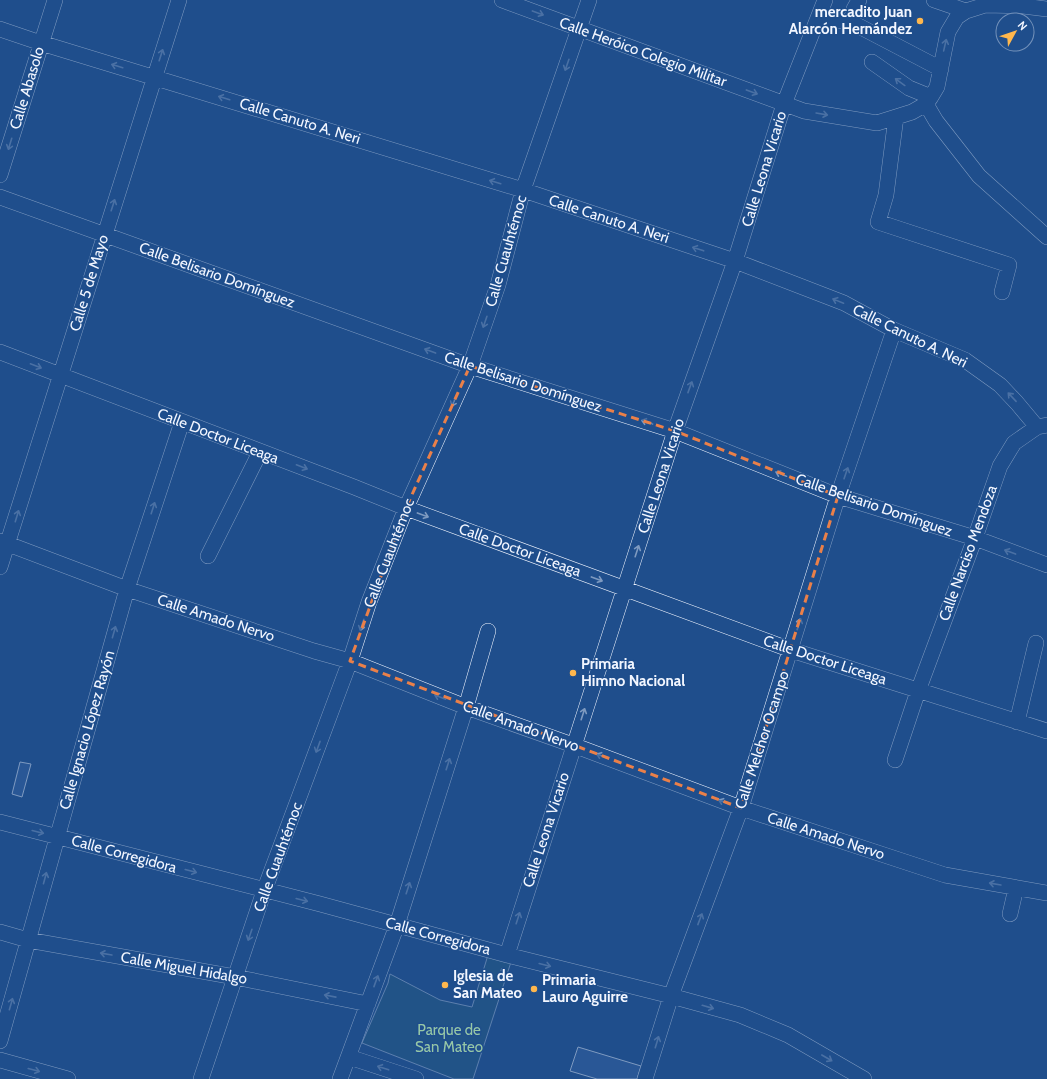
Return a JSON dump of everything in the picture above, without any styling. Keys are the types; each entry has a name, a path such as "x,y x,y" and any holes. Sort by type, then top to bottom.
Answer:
{"street":[{"name":"Calle Abasolo","path":"0,175 55,0"},
{"name":"Calle 5 de Mayo","path":"0,567 4,542 60,376 179,0"},
{"name":"Calle Heróico Colegio Militar","path":"502,0 804,111 877,123 912,112 929,101"},
{"name":"Calle Cuauhtémoc","path":"201,1079 264,891 350,661 369,602 406,508 470,366 498,285 523,190 589,0"},
{"name":"Calle Leona Vicario","path":"507,955 573,745 675,431 735,261 784,104 825,0"},
{"path":"851,22 854,9 859,0"},
{"path":"934,0 966,11"},
{"path":"929,101 937,87 948,32 956,17 985,3 1047,9"},
{"path":"818,18 851,22 940,69"},
{"name":"Calle Canuto A. Neri","path":"0,29 41,43 523,190 735,261 844,304 894,330 965,360 1000,385 1042,426"},
{"path":"872,62 929,101 936,121 979,176 1047,237"},
{"path":"896,117 886,195 878,222 1009,265 1002,292"},
{"name":"Calle Belisario Domínguez","path":"0,197 470,366 675,431 838,496 975,538 1047,565"},
{"name":"Calle Melchor Ocampo","path":"645,1079 671,996 741,808 838,496 894,330"},
{"name":"Calle Doctor Liceaga","path":"0,352 406,508 791,650 1047,731"},
{"name":"Calle Ignacio López Rayón","path":"0,1041 56,836 127,589 182,422"},
{"name":"Calle Narciso Mendoza","path":"895,760 918,691 1000,466 1014,443 1042,426"},
{"path":"208,556 260,452"},
{"name":"Calle Amado Nervo","path":"4,542 127,589 314,651 350,661 466,707 573,745 741,808 945,875 1047,893"},
{"path":"340,1079 397,925 466,707 488,631"},
{"path":"1017,722 1036,643"},
{"name":"Calle Corregidora","path":"0,822 507,955 671,996 740,1016 788,1034 864,1079"},
{"path":"1010,914 1016,888"},
{"name":"Calle Miguel Hidalgo","path":"0,932 28,940 235,977 368,1004"},
{"path":"349,1057 416,1079"},
{"path":"0,1060 68,1079"}],"highlighted area":[{"path":"470,366 675,431 838,496 741,808 350,661 406,508"}],"green space":[{"name":"Parque de San Mateo","path":"488,955 511,962 473,1079 454,1079 362,1043 388,983 390,974 440,1000 472,1007"}],"building":[{"path":"20,762 31,764 22,797 12,794"},
{"path":"578,1047 641,1066 637,1079 597,1079 570,1071"}],"place":[{"name":"mercadito Juan Alarcón Hernández","path":"920,21"},
{"name":"Primaria Himno Nacional","path":"573,673"},
{"name":"Iglesia de San Mateo","path":"445,985"},
{"name":"Primaria Lauro Aguirre","path":"534,989"}]}
